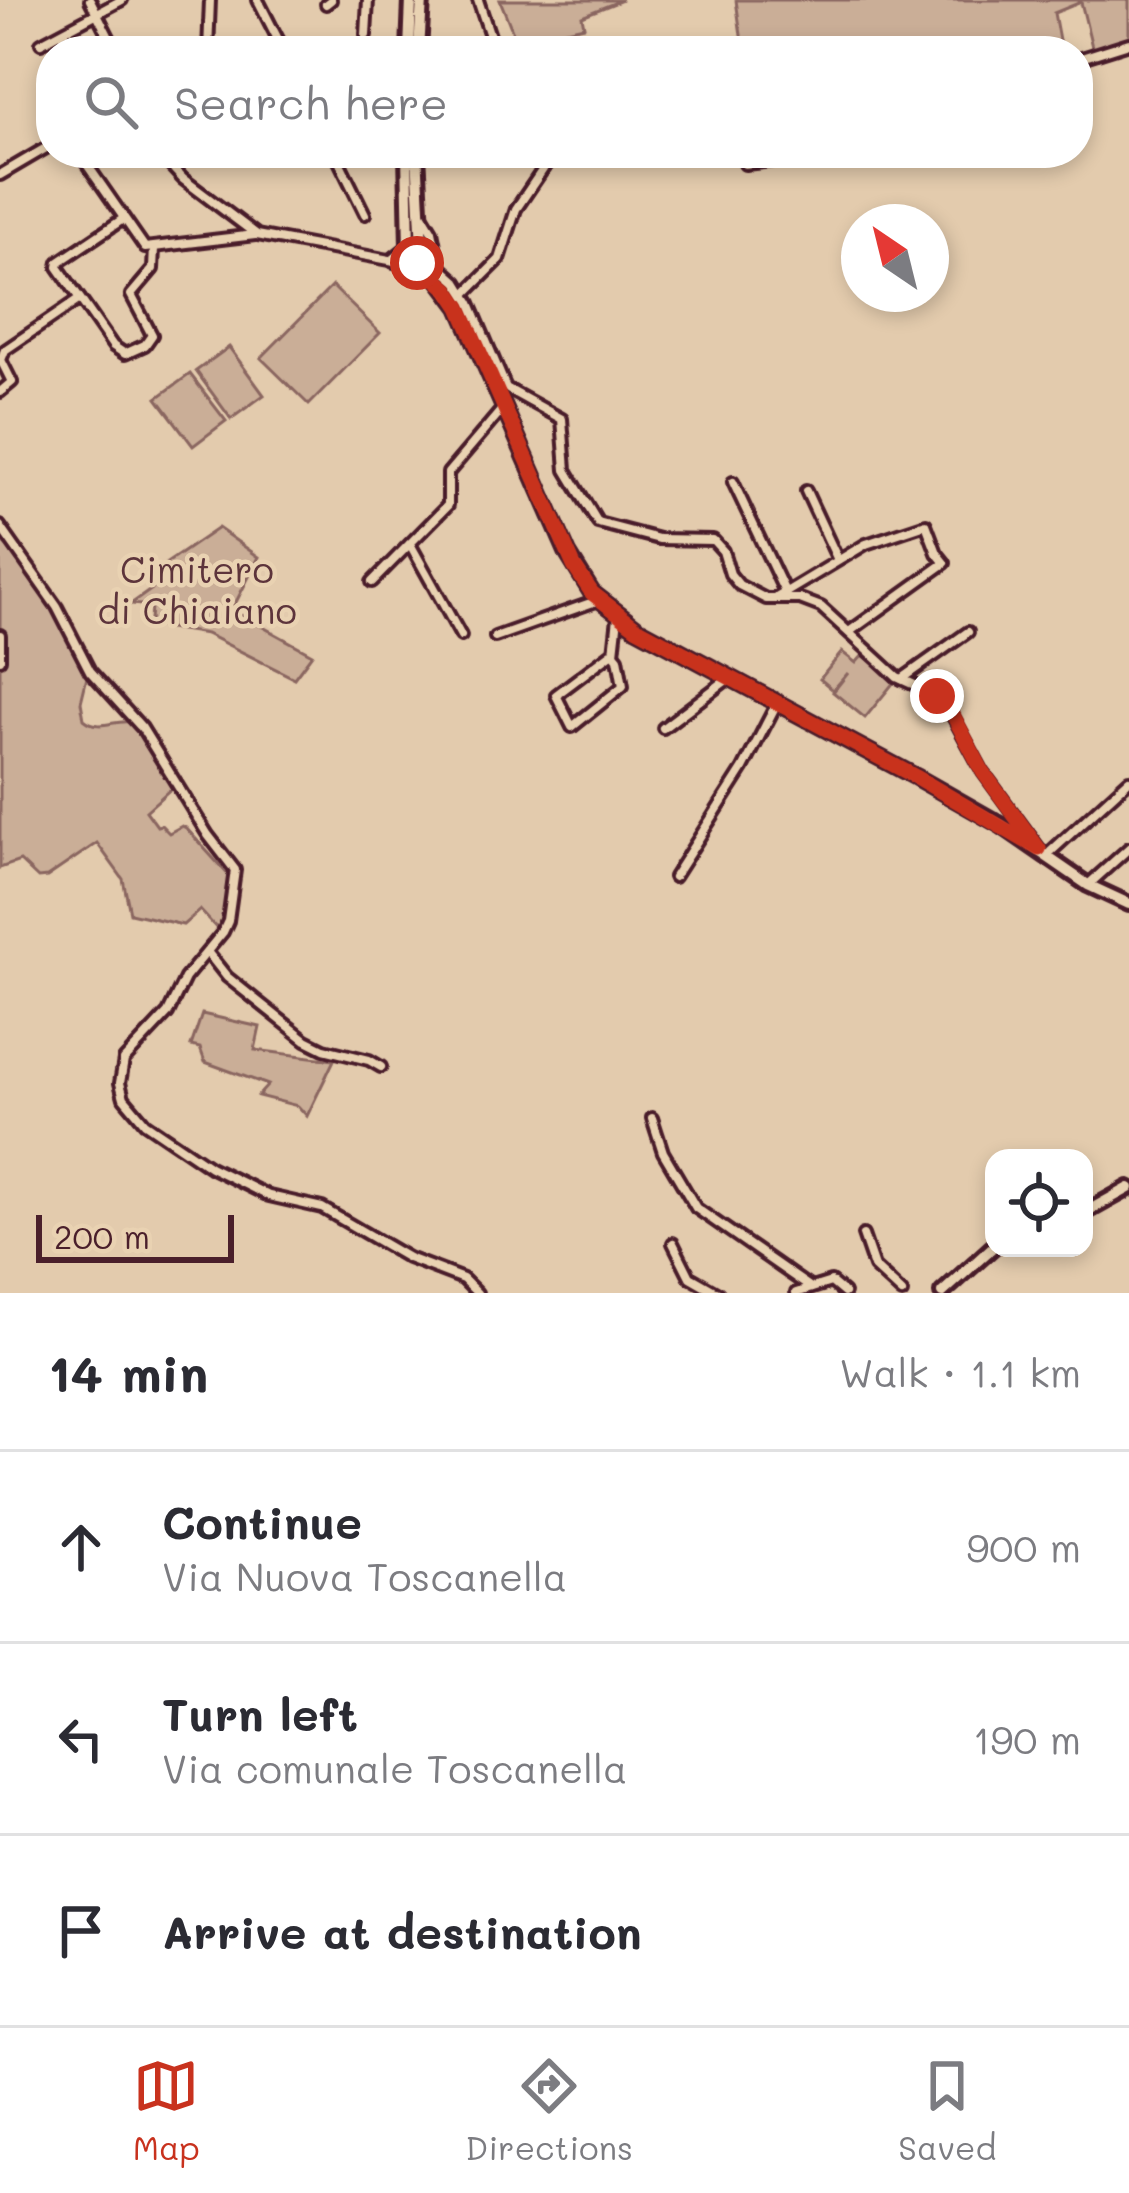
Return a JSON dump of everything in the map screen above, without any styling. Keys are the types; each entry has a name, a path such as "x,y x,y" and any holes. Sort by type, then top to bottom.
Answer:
{"main road":[{"path":"410,36 411,0"},
{"path":"420,36 422,0"},
{"path":"409,168 421,243 460,307 568,554 599,600 618,617 916,777 1088,884 1129,904"},
{"path":"418,168 421,243 416,265 437,276"},
{"path":"394,260 421,243"},
{"path":"1093,1208 1129,1187"},
{"path":"942,1293 985,1254"}],"street":[{"path":"90,0 108,36"},
{"path":"53,36 122,0"},
{"path":"209,36 210,0"},
{"path":"258,0 276,36"},
{"path":"366,34 368,0"},
{"path":"478,0 490,36"},
{"path":"1093,54 1129,43"},
{"path":"0,175 36,154"},
{"path":"89,168 141,245 154,248 224,234 238,228 238,223"},
{"path":"170,168 257,235"},
{"path":"342,168 365,214"},
{"path":"465,294 500,260 516,209 544,168"},
{"path":"224,234 227,214"},
{"path":"123,219 58,263 58,269 117,350 128,354 150,339 152,330 131,295 153,269 154,248"},
{"path":"224,234 257,235 416,265"},
{"path":"421,243 465,294 506,388 562,419 566,470 602,526 659,539 713,540 739,585 766,599 781,595 866,544 926,524 945,563 849,632"},
{"path":"0,392 12,382 1,360 5,350 80,299"},
{"path":"372,582 448,505 448,473 504,407"},
{"path":"734,482 781,595"},
{"path":"806,491 838,560"},
{"path":"0,526 56,607 90,671 128,709 208,836 233,865 228,921 185,978 168,1013 124,1060 120,1083 124,1097 139,1116 175,1144 229,1177 269,1196 322,1208 408,1258 463,1279 476,1293"},
{"path":"410,544 461,636"},
{"path":"781,595 821,607 902,680 943,698 983,772 1043,852 1129,780"},
{"path":"495,637 599,600"},
{"path":"614,652 556,695 572,727 623,686 614,652 618,617"},
{"path":"902,680 968,632"},
{"path":"0,635 0,658"},
{"path":"663,728 730,678"},
{"path":"674,877 743,769 778,703"},
{"path":"1088,884 1129,848"},
{"path":"208,953 227,977 306,1040 381,1067"},
{"path":"652,1118 663,1152 696,1208 811,1288"},
{"path":"863,1235 874,1267 902,1293"},
{"path":"673,1243 690,1277 718,1293"},
{"path":"796,1293 831,1282 844,1293"}],"green space":[{"path":"500,0 622,0 582,16 584,26 561,31 558,36 514,36"},
{"path":"736,0 1129,0 1129,39 1093,51 1081,2 1054,13 1058,36 741,36"},
{"path":"332,286 380,333 309,405 261,358"},
{"path":"229,347 264,395 231,419 196,371"},
{"path":"190,374 226,421 193,446 157,398"},
{"name":"Cimitero di Chiaiano","path":"218,528 259,557 232,610 312,654 294,678 206,634 156,626 150,621 151,606 131,604 152,589 158,569"},
{"path":"0,541 40,585 87,677 81,702 84,719 96,725 135,723 175,785 146,811 169,833 186,828 231,878 219,931 200,910 183,925 130,913 123,879 97,843 47,877 38,878 20,861 0,868"},
{"path":"842,652 856,663 863,655 895,681 865,718 833,692 848,673 833,690 820,679"},
{"path":"202,1014 260,1027 255,1050 334,1060 307,1116 298,1106 258,1096 268,1085 205,1062 200,1048 191,1046"}],"route":[{"path":"417,263 448,289 460,307 568,554 592,593 610,610 1039,849 983,772 951,711 937,696"}]}
